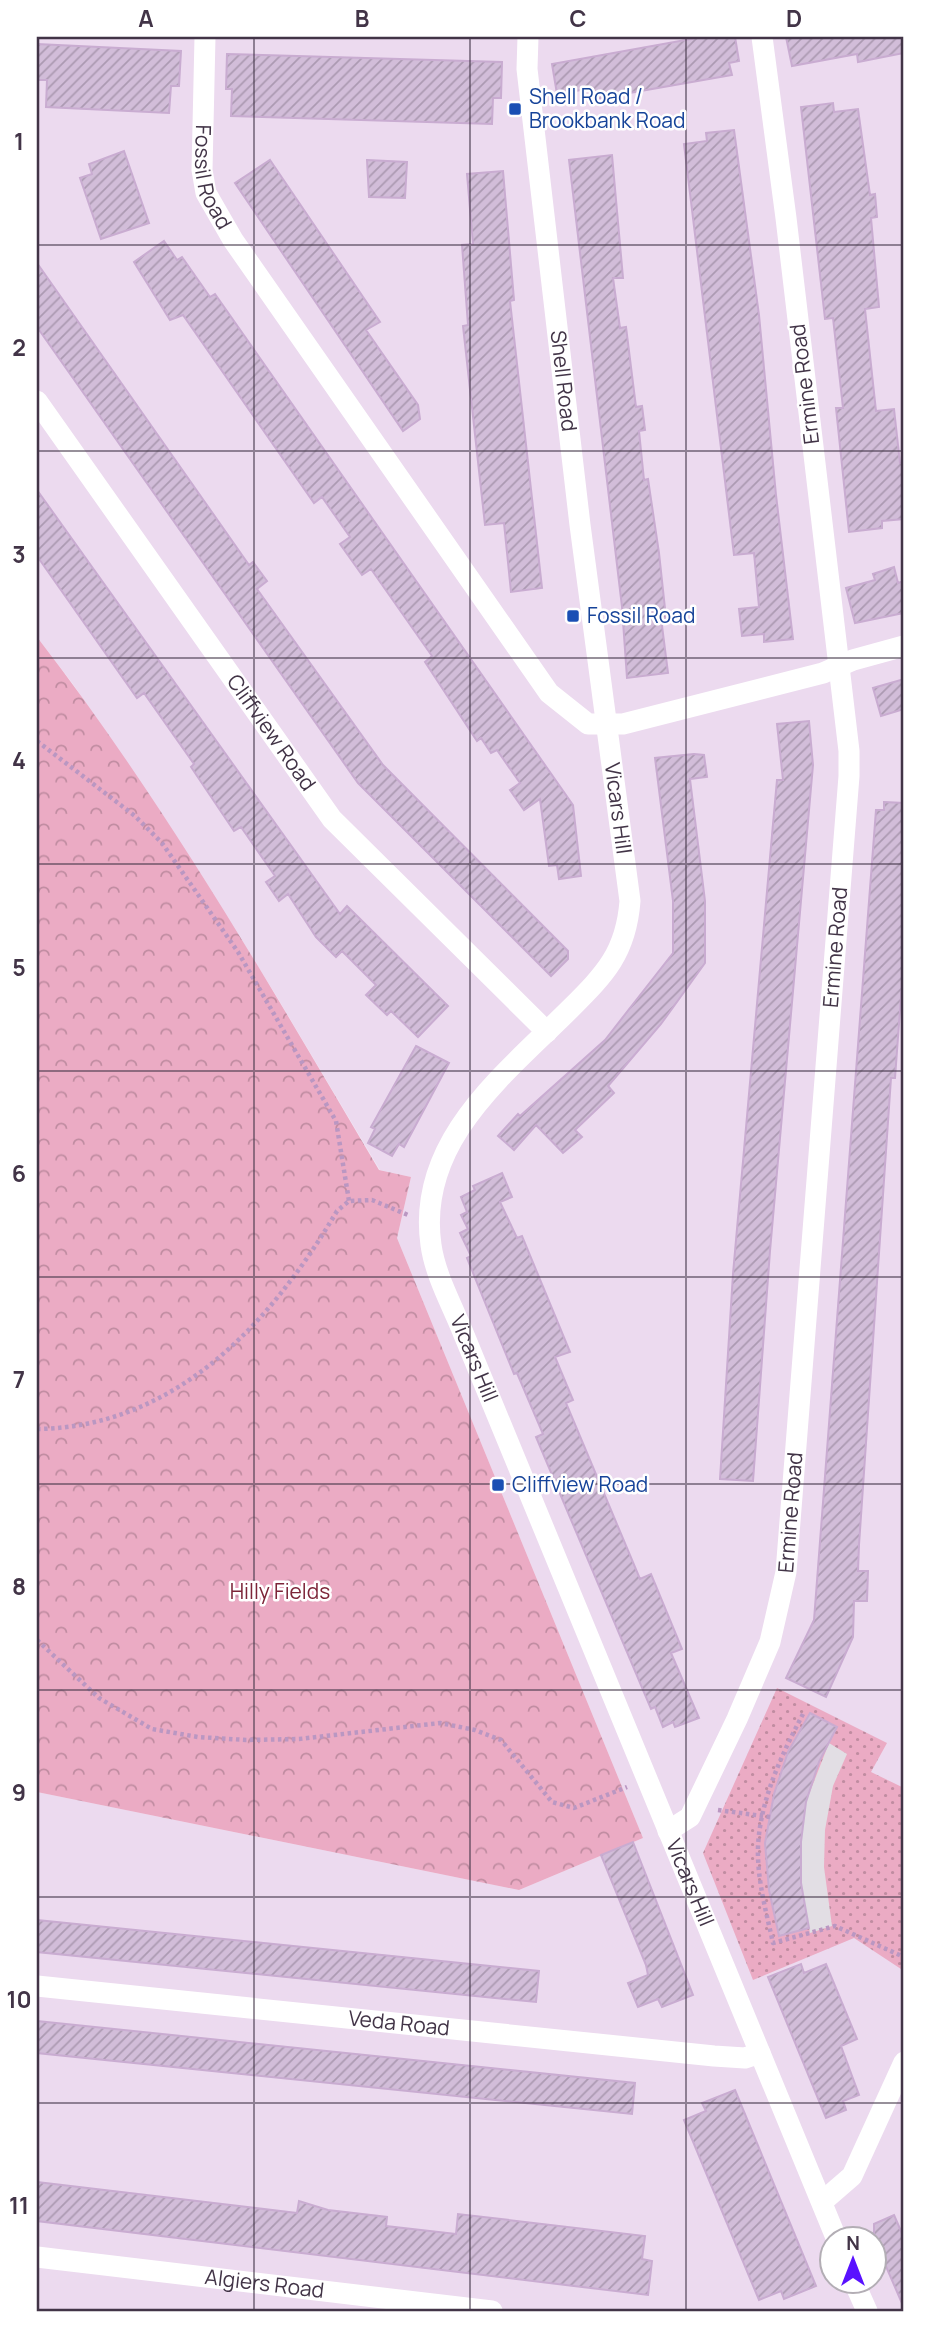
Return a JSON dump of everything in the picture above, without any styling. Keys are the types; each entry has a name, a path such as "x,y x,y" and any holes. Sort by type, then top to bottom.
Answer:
{"street":[{"name":"Fossil Road","path":"205,37 202,170 206,193 233,240 549,693 588,724 606,726"},
{"name":"Shell Road","path":"528,37 527,69 606,726"},
{"name":"Ermine Road","path":"668,1831 691,1817 696,1807 770,1642 786,1572 849,776 849,751 762,37"},
{"name":"Cliffview Road","path":"37,401 332,819 547,1031"},
{"path":"606,726 823,673 904,646"},
{"name":"Vicars Hill","path":"606,726 629,901 628,929 618,954 600,979 476,1102 453,1134 439,1170 431,1204 431,1247 443,1283 831,2226"},
{"name":"Veda Road","path":"37,1986 714,2056 745,2058 760,2053"},
{"path":"821,2202 852,2176 904,2062"},
{"name":"Algiers Road","path":"37,2257 492,2311"}],"path":[{"path":"37,741 135,816 162,843 237,952 336,1121 349,1200"},
{"path":"37,1429 71,1428 131,1412 198,1375 244,1336 281,1296 337,1211 349,1200 372,1200 410,1215"},
{"path":"37,1640 99,1698 152,1728 198,1737 246,1740 299,1739 440,1723 475,1730 501,1740 552,1802 574,1808 647,1779"},
{"path":"803,1714 782,1754 768,1797 758,1846 762,1895 773,1943 835,1926 904,1957"},
{"path":"696,1807 770,1817"}],"shaded area":[{"path":"37,37 904,37 904,2311 37,2311 37,1792 519,1890 643,1838 397,1238 411,1177 380,1170 274,992 165,819 73,684 37,637"},
{"path":"829,1743 847,1754 833,1786 825,1830 824,1867 832,1926 810,1933 801,1883 801,1842 806,1802"}],"green space":[{"name":"Hilly Fields","path":"37,637 130,765 174,831 379,1170 411,1177 397,1238 643,1838 519,1890 37,1792"},
{"path":"777,1688 887,1743 871,1772 904,1788 904,1971 854,1938 753,1980 703,1853"}],"building":[{"path":"702,37 735,37 739,61 729,63 732,75 595,99 593,88 557,94 552,64"},
{"path":"786,37 904,37 904,53 858,62 857,54 792,66"},
{"path":"37,44 181,51 179,86 171,86 169,113 46,107 47,80 37,80"},
{"path":"227,54 502,62 501,98 493,98 492,124 231,116 232,89 226,89"},
{"path":"833,103 834,112 858,109 870,195 875,194 877,217 871,218 879,307 865,309 876,411 894,409 900,463 904,463 904,519 882,521 882,528 849,532 836,408 843,408 833,318 825,319 801,107"},
{"path":"734,130 759,315 793,639 764,642 764,634 742,636 739,609 759,607 754,553 734,555 684,144 707,141 706,133"},
{"path":"124,151 149,223 101,239 80,178 92,174 89,164"},
{"path":"612,155 623,278 613,278 620,328 626,327 636,407 642,406 645,430 639,431 644,480 648,479 659,553 666,618 661,618 668,673 627,678 622,607 569,160"},
{"path":"270,160 380,322 366,330 418,405 420,419 403,431 235,183"},
{"path":"367,160 407,162 405,198 369,197"},
{"path":"503,171 514,300 510,301 542,588 511,592 504,523 485,525 463,326 468,325 462,245 473,244 467,174"},
{"path":"164,241 177,260 182,257 210,297 215,294 573,805 581,876 559,879 557,865 549,866 540,799 524,810 510,790 520,783 497,750 491,753 481,738 477,741 425,662 432,656 371,569 362,575 340,544 350,537 322,497 314,503 183,315 170,320 134,262"},
{"path":"37,263 249,565 253,562 267,581 257,589 383,765 568,951 568,959 551,976 358,783 37,327"},
{"path":"37,490 340,914 347,906 448,1006 418,1037 391,1011 387,1015 366,995 376,985 342,951 336,957 316,937 288,894 279,901 266,882 275,876 241,827 234,831 191,767 194,764 144,693 137,698 37,556"},
{"path":"894,567 898,583 904,581 904,613 855,623 846,588 875,580 873,574"},
{"path":"904,679 904,709 881,716 873,688"},
{"path":"809,721 813,765 770,1251 753,1481 720,1479 733,1274 772,835 777,780 783,780 777,724"},
{"path":"704,755 707,777 690,779 705,901 705,963 661,1024 608,1086 614,1093 575,1130 582,1137 563,1153 536,1125 514,1150 498,1136 518,1114 520,1116 605,1040 673,953 673,901 655,758"},
{"path":"884,802 904,803 904,956 895,1078 891,1078 859,1545 858,1571 868,1571 867,1601 854,1601 853,1637 826,1697 786,1678 814,1620 876,810 884,810"},
{"path":"416,1046 449,1063 404,1147 399,1144 392,1156 368,1143 375,1129 371,1127"},
{"path":"502,1173 512,1197 500,1202 517,1238 522,1236 570,1352 555,1357 573,1400 566,1403 640,1579 651,1574 682,1649 671,1653 699,1718 675,1727 673,1722 663,1727 655,1707 651,1709 536,1437 543,1434 517,1373 514,1374 467,1258 471,1256 460,1233 468,1229 461,1215 467,1212 461,1197 475,1190 473,1186"},
{"path":"810,1713 837,1727 819,1762 806,1802 801,1842 801,1883 809,1928 779,1936 769,1890 765,1843 774,1794 788,1752"},
{"path":"633,1842 693,1995 662,2007 658,1999 638,2007 628,1983 648,1975 646,1965 601,1855"},
{"path":"37,1920 539,1971 536,2002 37,1952"},
{"path":"801,1964 804,1973 826,1964 857,2039 841,2046 859,2095 843,2101 846,2110 826,2118 768,1977"},
{"path":"37,2021 635,2083 632,2114 37,2053"},
{"path":"735,2090 816,2286 784,2299 781,2291 759,2300 684,2120 706,2111 702,2103"},
{"path":"37,2182 297,2213 299,2201 328,2210 387,2217 386,2226 456,2234 458,2214 645,2236 642,2259 652,2261 648,2295 37,2221"},
{"path":"894,2215 904,2238 904,2308 888,2271 888,2226 874,2224"}],"place":[{"name":"Shell Road / Brookbank Road","path":"515,109"},
{"name":"Fossil Road","path":"573,616"},
{"name":"Cliffview Road","path":"498,1485"}]}
